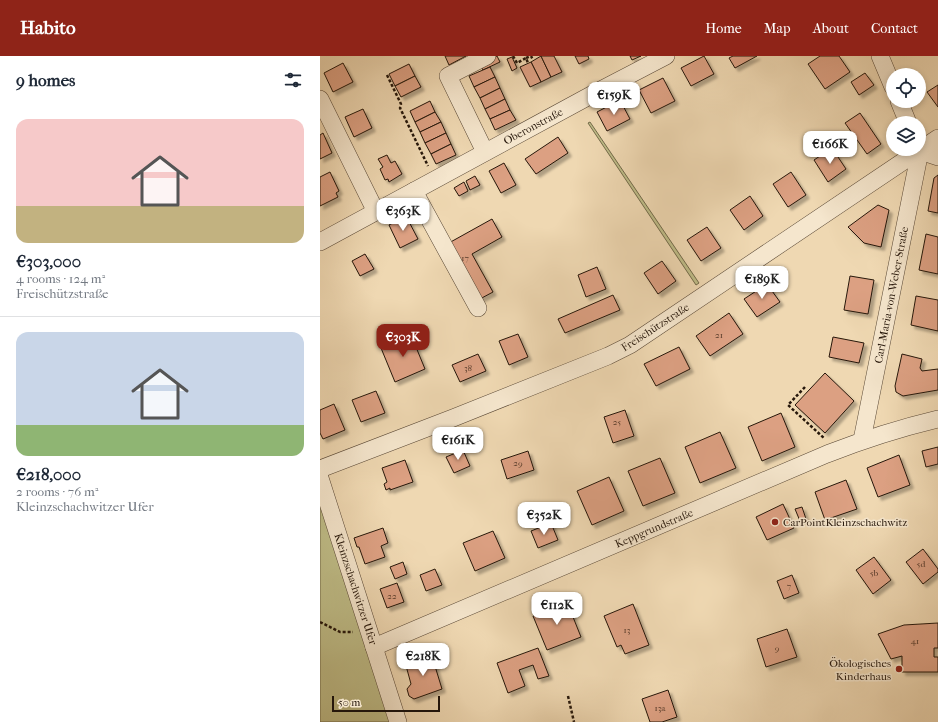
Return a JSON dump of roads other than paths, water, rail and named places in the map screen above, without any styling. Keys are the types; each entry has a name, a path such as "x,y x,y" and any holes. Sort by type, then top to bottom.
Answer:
{"street":[{"path":"485,152 448,76 487,56"},
{"name":"Oberonstraße","path":"320,242 666,56"},
{"path":"880,56 886,71"},
{"path":"320,99 376,212"},
{"name":"Freischützstraße","path":"926,146 938,138"},
{"path":"926,152 938,156"},
{"name":"Freischützstraße","path":"320,469 461,416 608,356 630,345 910,156"},
{"name":"Carl-Maria-von-Weber-Straße","path":"862,440 918,156"},
{"path":"414,191 478,308"},
{"name":"Keppgrundstraße","path":"372,639 862,440 915,424 938,419"},
{"name":"Kleinzschachwitzer Ufer","path":"320,478 398,722"}],"place":[{"name":"CarPointKleinzschachwitz","path":"775,522"},
{"name":"Ökologisches Kinderhaus","path":"899,669"}]}
